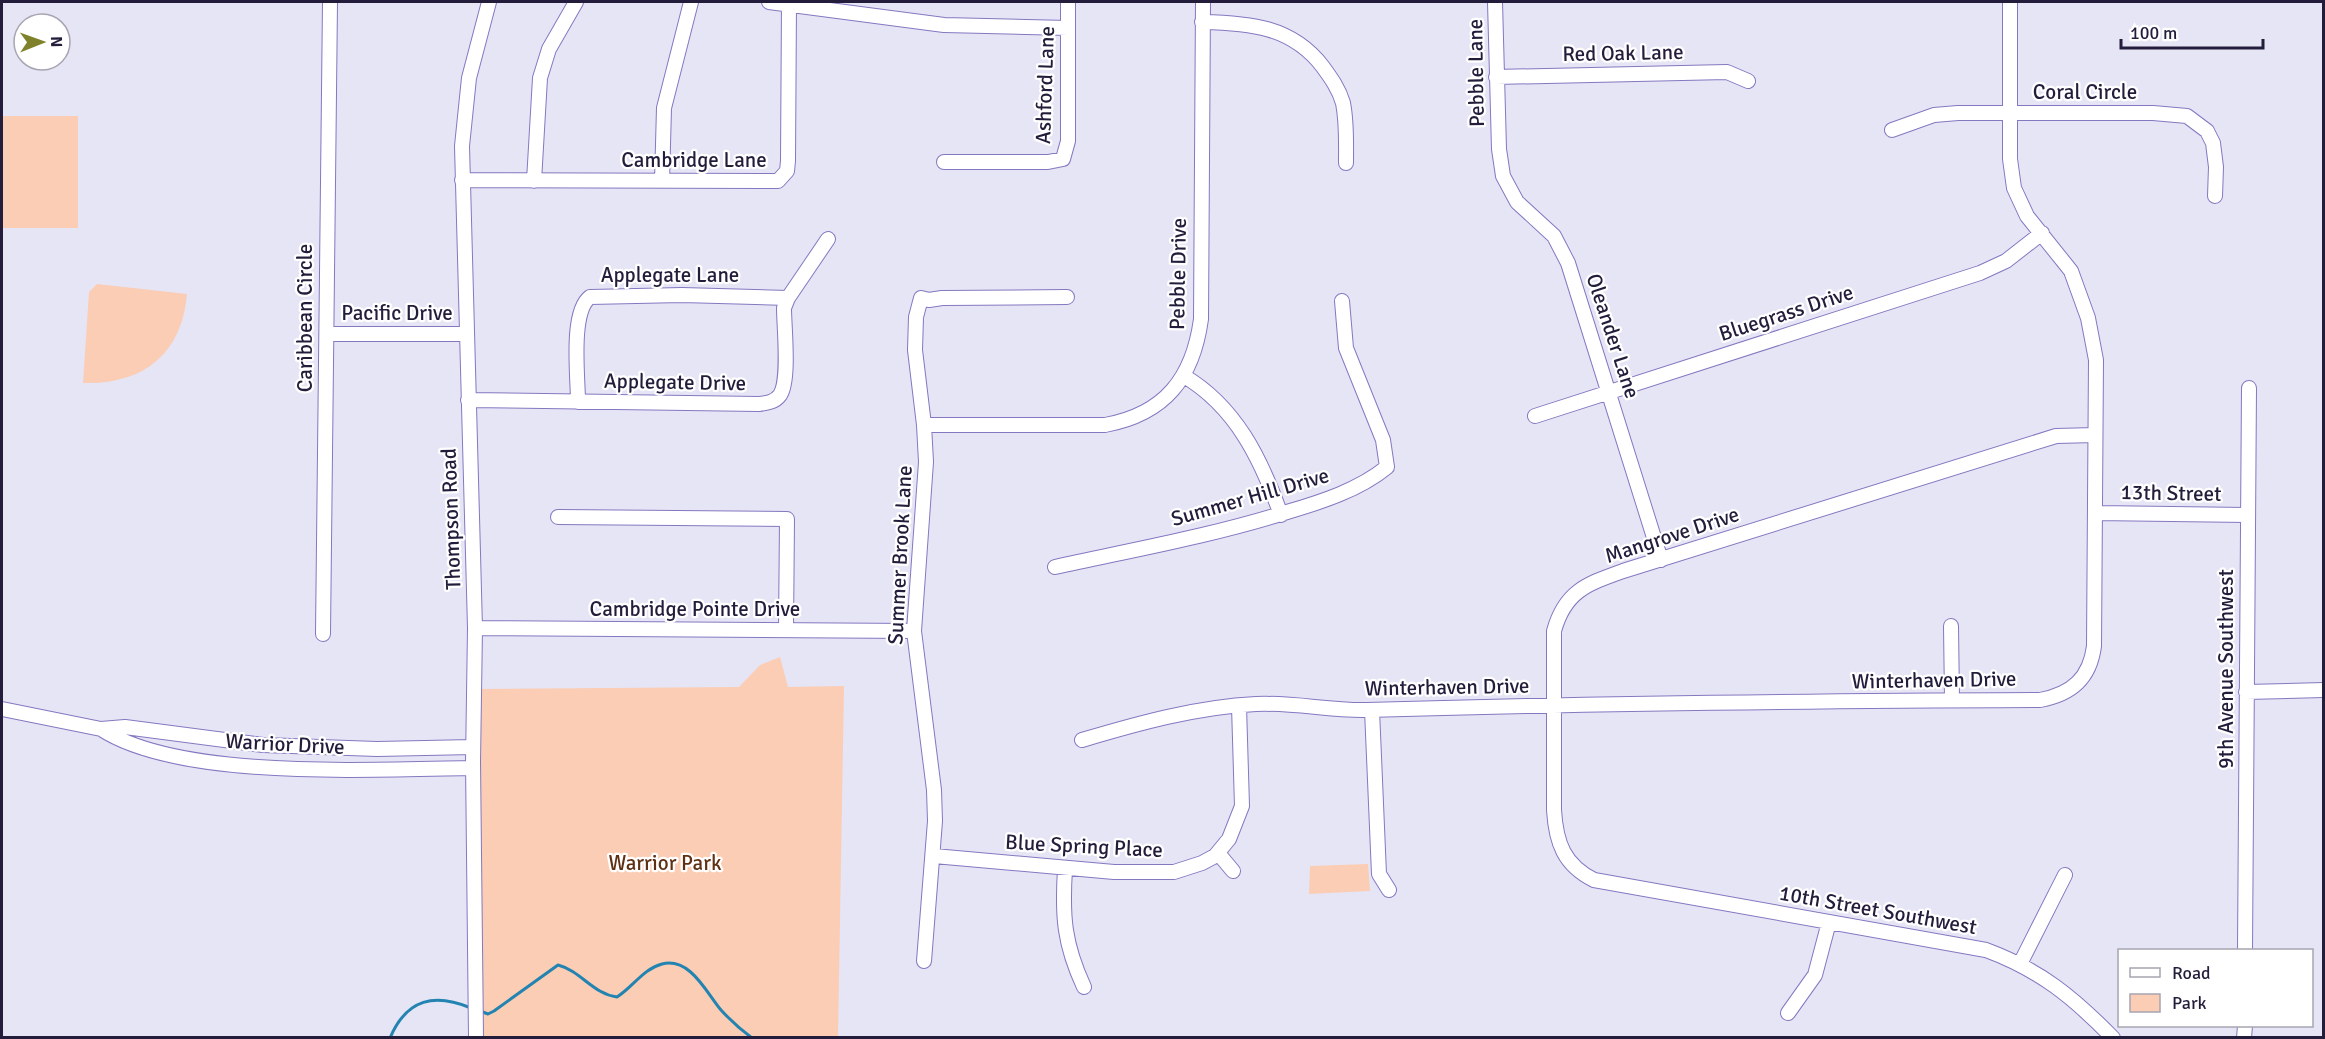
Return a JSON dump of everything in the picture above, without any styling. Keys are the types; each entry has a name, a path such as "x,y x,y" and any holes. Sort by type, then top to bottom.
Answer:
{"street":[{"name":"Caribbean Circle","path":"323,634 330,2"},
{"name":"Thompson Road","path":"476,1038 473,768 475,628 462,146 469,78 489,2"},
{"path":"534,181 540,78 549,49 576,2"},
{"path":"662,181 664,108 691,2"},
{"path":"769,2 944,25 1068,28"},
{"name":"Ashford Lane","path":"944,162 1048,162 1063,159 1068,141 1068,2"},
{"name":"Pebble Drive","path":"924,425 1105,425 1130,419 1154,407 1184,376 1193,358 1201,319 1203,2"},
{"name":"Pebble Lane","path":"1495,2 1499,142"},
{"name":"Winterhaven Drive","path":"1082,740 1202,709 1256,704 1327,710 1372,710 1553,705 2040,700 2066,693 2082,679 2091,664 2094,646 2096,360 2088,318 2071,271 2027,216 2014,188 2010,159 2010,2"},
{"name":"Cambridge Lane","path":"462,180 778,181 787,171 789,3"},
{"path":"1202,22 1262,26 1292,38 1310,51 1329,75 1340,94 1346,124 1346,163"},
{"name":"Red Oak Lane","path":"1496,77 1719,72 1732,73 1748,81"},
{"name":"Coral Circle","path":"1892,130 1934,116 2010,112 2153,113 2193,119 2208,131 2213,143 2216,166 2215,196"},
{"name":"Oleander Lane","path":"1499,142 1502,170 1512,194 1554,236 1568,263 1660,560"},
{"name":"Bluegrass Drive","path":"1535,416 1980,273 2006,261 2042,233"},
{"path":"788,298 828,240"},
{"name":"Applegate Lane","path":"578,402 578,322 581,308 590,297 682,295 788,298"},
{"name":"Summer Brook Lane","path":"924,961 934,855 934,790 914,631 926,478 924,425 915,350 916,317 921,298 929,300 1067,297"},
{"name":"Applegate Drive","path":"468,400 759,404 773,401 782,391 784,378 784,308 788,298"},
{"name":"Summer Hill Drive","path":"1055,567 1185,539 1281,514 1335,496 1374,478 1387,467 1383,440 1346,348 1342,301"},
{"name":"Pacific Drive","path":"327,334 466,334"},
{"path":"1184,376 1215,399 1240,428 1261,464 1281,514"},
{"name":"9th Avenue Southwest","path":"2245,949 2249,388"},
{"name":"Mangrove Drive","path":"1609,884 1594,880 1572,866 1559,845 1554,810 1554,631 1557,617 1568,599 1592,583 1660,560 2056,436 2096,435"},
{"name":"13th Street","path":"2096,513 2247,515"},
{"path":"558,517 787,519 786,630"},
{"path":"1951,626 1952,700"},
{"name":"Cambridge Pointe Drive","path":"475,628 914,631"},
{"path":"2246,692 2324,690"},
{"name":"Blue Spring Place","path":"934,855 1065,869 1174,872 1187,870 1218,853 1229,839 1242,806 1239,706"},
{"name":"Warrior Drive","path":"2,709 101,729 125,727 263,745 377,749 473,747"},
{"path":"1372,710 1379,874 1389,890"},
{"name":"Warrior Drive","path":"101,729 120,741 138,747 238,765 473,768"},
{"path":"1218,853 1233,871"},
{"path":"1065,869 1062,904 1065,937 1084,987"},
{"path":"2020,964 2064,875"},
{"name":"10th Street Southwest","path":"1609,884 1969,946 2020,964 2047,978 2073,998 2113,1038"},
{"path":"1788,1013 1815,975 1829,922"}],"green space":[{"path":"2,116 78,116 78,228 2,228"},
{"path":"97,284 187,294 184,315 177,334 168,349 156,362 141,372 124,378 83,383 89,292"},
{"name":"Warrior Park","path":"780,657 788,687 844,686 838,1037 477,1038 479,689 739,687 760,665"},
{"path":"1368,864 1370,891 1309,894 1310,866"}],"waterway":[{"path":"480,1011 488,1014 494,1011 558,965 574,972 601,992 617,997 655,966 672,963 689,971 725,1014 752,1038"},
{"path":"390,1038 405,1014 423,1002 446,1001 471,1008"},
{"path":"168,1038 186,1038"}]}
